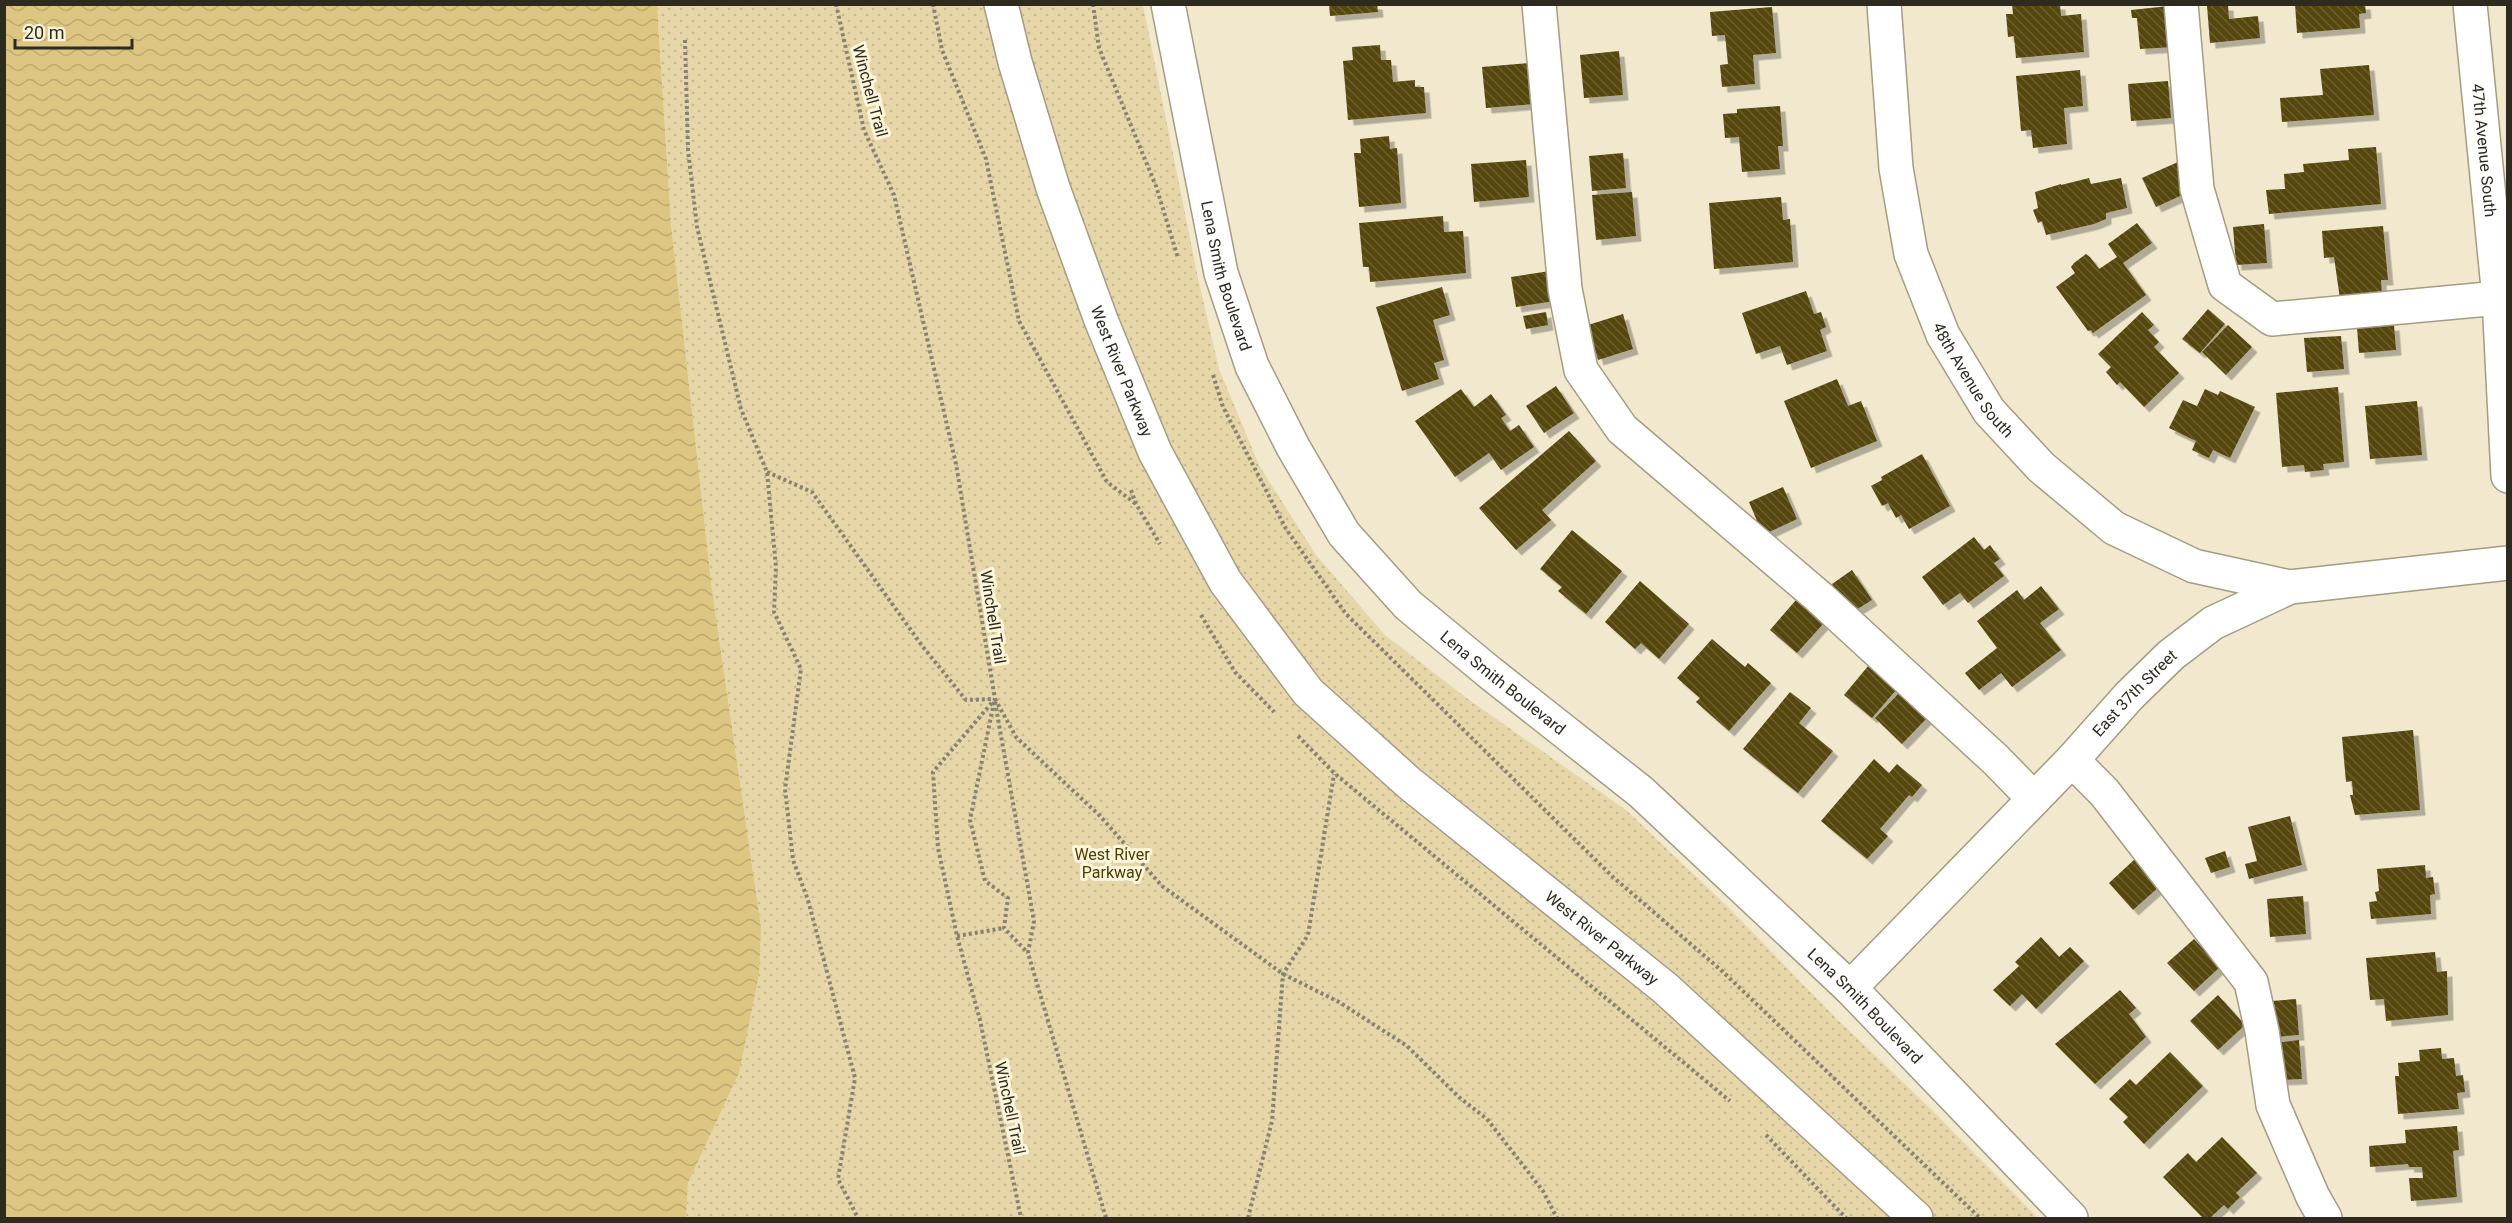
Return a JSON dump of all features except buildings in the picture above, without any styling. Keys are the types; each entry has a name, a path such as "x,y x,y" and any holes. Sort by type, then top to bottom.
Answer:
{"street":[{"name":"West River Parkway","path":"1001,4 1015,62 1053,188 1101,320 1155,452 1225,581 1308,692 1409,783 1665,988 1916,1218"},
{"name":"Lena Smith Boulevard","path":"1168,4 1221,273 1252,366 1293,447 1344,534 1408,604 1489,672 1641,792 1850,988 2071,1218"},
{"path":"1539,4 1565,290 1581,370 1622,429 1820,597 1996,760 2034,799"},
{"name":"48th Avenue South","path":"1884,4 1896,168 1911,254 1943,335 1989,411 2041,467 2114,528 2194,566 2290,587"},
{"path":"2181,4 2198,189 2225,285 2272,319 2499,298"},
{"name":"47th Avenue South","path":"2470,4 2499,298 2508,476"},
{"name":"East 37th Street","path":"1850,988 2072,760 2129,696 2170,655 2213,623 2290,587 2508,563"},
{"path":"2072,760 2104,792 2251,982 2262,1031 2273,1105 2313,1197 2325,1218"}],"path":[{"name":"Winchell Trail","path":"836,4 864,130 894,195 956,464 995,699 933,772 938,849 957,936 980,1020 1022,1218"},
{"path":"933,4 942,50 986,159 1019,321 1107,482 1137,504"},
{"path":"685,40 688,150 697,226 741,408 767,472 776,567 774,612 801,669 785,789 793,860 808,900 855,1078 838,1179 858,1218"},
{"path":"767,472 812,492 923,647 966,700 995,699"},
{"path":"995,699 970,820 985,881 1008,898 1005,928 1028,953 1106,1218"},
{"path":"995,699 1034,921 1028,953"},
{"path":"995,699 1016,737 1100,816 1162,886 1283,974 1339,1002 1407,1046 1460,1098 1487,1119 1544,1191 1557,1218"},
{"path":"1248,1218 1272,1120 1283,974 1308,935 1334,773"},
{"path":"957,936 1005,928"}],"green space":[{"name":"West River Parkway","path":"657,5 1143,5 1198,278 1219,369 1260,467 1316,555 1385,635 1468,699 1626,810 1728,907 1836,1018 1934,1112 2038,1218 686,1218 688,1183 739,1073 761,927 712,590 671,224"}],"water":[{"path":"5,4 657,5 671,224 712,590 761,927 759,974 739,1073 688,1183 686,1218 5,1218"}]}
